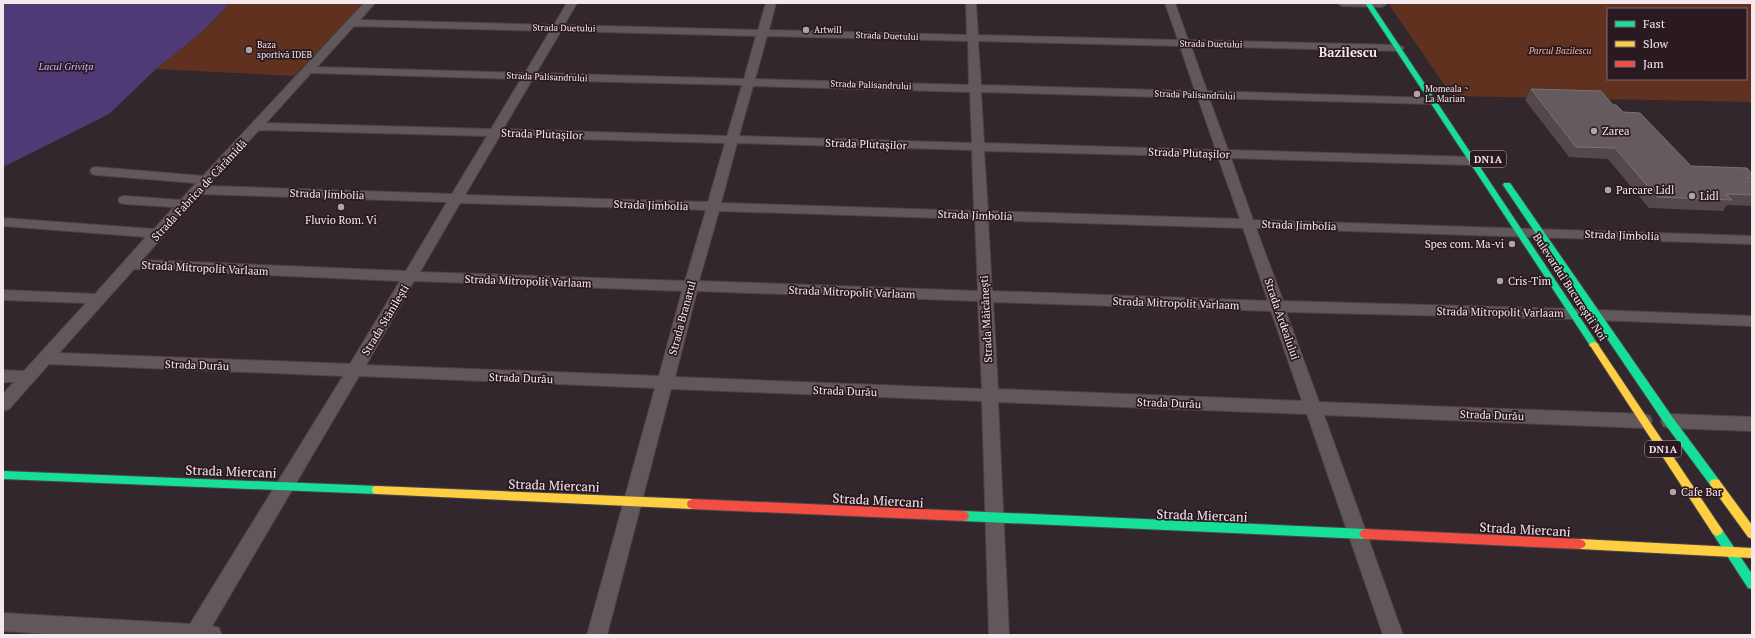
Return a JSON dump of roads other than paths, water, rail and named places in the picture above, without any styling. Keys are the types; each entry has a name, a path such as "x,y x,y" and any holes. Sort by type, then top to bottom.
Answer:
{"street":[{"name":"Strada Fabrica de Cărămidă","path":"3,405 46,358 94,299 131,264 197,190 258,126 370,3"},
{"name":"Strada Stănilești","path":"201,635 283,486 354,371 572,3"},
{"name":"Strada Branarul","path":"597,635 664,384 771,3"},
{"name":"Strada Măicănești","path":"971,3 980,215 990,396 999,635"},
{"name":"Strada Ardealului","path":"1170,3 1394,635"},
{"path":"1342,3 1368,3 1383,6"},
{"name":"Bulevardul Bucureștii Noi","path":"1368,3 1752,584"},
{"name":"Strada Duetului","path":"352,23 1398,48"},
{"name":"Strada Palisandrului","path":"309,70 1433,101"},
{"name":"Strada Plutașilor","path":"258,126 1473,161"},
{"path":"96,171 207,180"},
{"name":"Bulevardul Bucureștii Noi","path":"1503,180 1669,421 1752,534"},
{"name":"Strada Jimbolia","path":"197,190 1752,240"},
{"path":"125,200 185,204"},
{"path":"3,222 158,234"},
{"name":"Strada Mitropolit Varlaam","path":"131,264 410,277 985,297 1574,314"},
{"path":"3,295 94,299"},
{"path":"1596,315 1752,321"},
{"name":"Strada Durău","path":"46,358 664,384 1644,421"},
{"path":"3,376 28,377"},
{"path":"1669,421 1752,424"},
{"name":"Strada Miercani","path":"3,475 632,501 1752,553"},
{"path":"3,622 201,635"}],"water":[{"name":"Lacul Grivița","path":"3,3 230,3 202,32 156,69 109,114 3,167"}],"place":[{"name":"Artwill","path":"806,30"},
{"name":"Baza sportivă IDEB","path":"249,50"},
{"name":"Momeala ~ La Marian","path":"1417,94"},
{"name":"Zarea","path":"1594,131"},
{"name":"Parcare Lidl","path":"1608,190"},
{"name":"Lidl","path":"1692,196"},
{"name":"Fluvio Rom. Vi","path":"341,207"},
{"name":"Spes com. Ma-vi","path":"1512,244"},
{"name":"Cris-Tim","path":"1500,281"},
{"name":"Cafe Bar","path":"1673,492"}],"district":[{"name":"Bazilescu","path":"1348,52"}],"park label":[{"name":"Parcul Bazilescu","path":"1560,51"}]}
